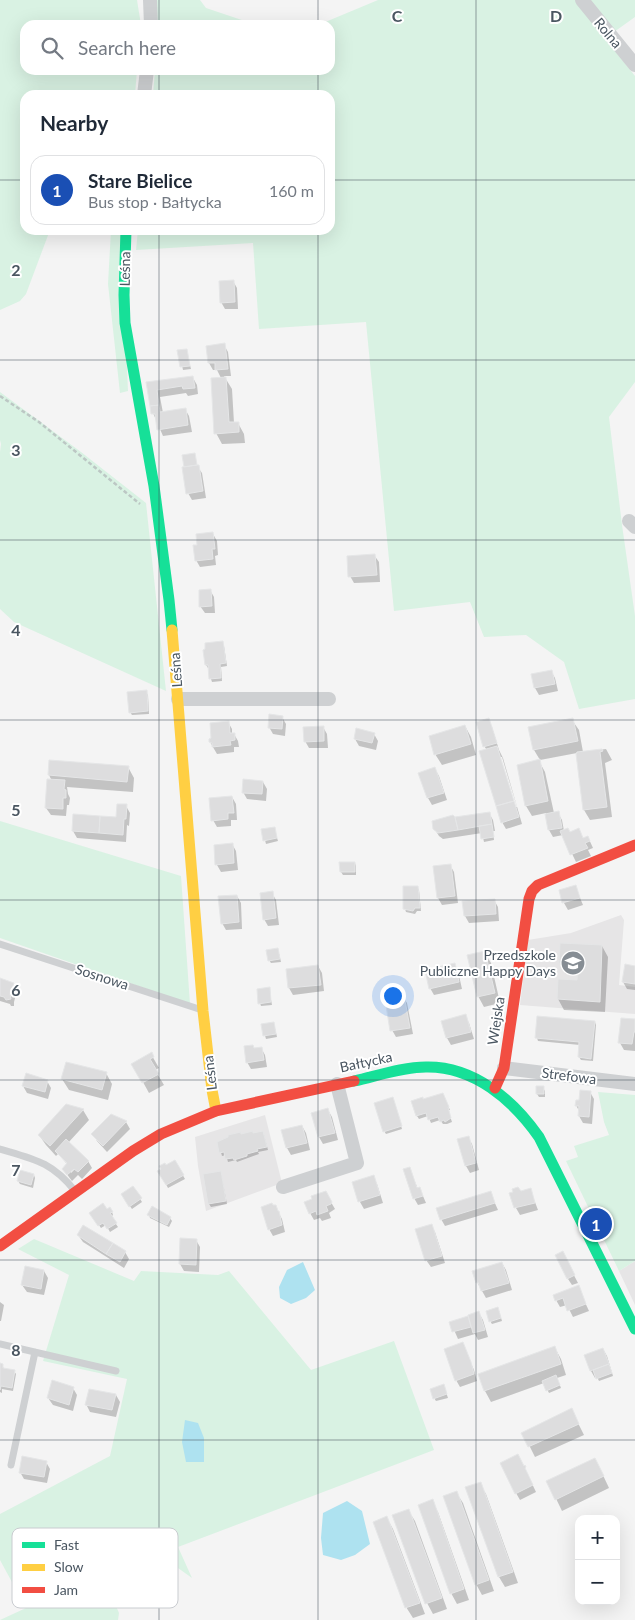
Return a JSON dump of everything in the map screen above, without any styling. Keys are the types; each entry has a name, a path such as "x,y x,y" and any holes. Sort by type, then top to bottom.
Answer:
{"street":[{"path":"150,0 151,20"},
{"name":"Rolna","path":"582,0 635,65"},
{"path":"145,90 146,75"},
{"name":"Leśna","path":"126,235 125,323 158,509 172,628 203,1011 216,1111"},
{"path":"178,699 329,699"},
{"name":"Wiejska","path":"495,1088 504,1068 529,899 532,891 538,885 635,845"},
{"name":"Bałtycka","path":"0,1246 133,1151 161,1134 216,1111 403,1070 428,1067 452,1070 495,1088 512,1102 530,1122 635,1329"},
{"name":"Strefowa","path":"504,1068 635,1084"},
{"path":"283,1187 357,1163 337,1084"}],"lane":[{"name":"Sosnowa","path":"0,944 203,1011"},
{"path":"0,1149 40,1161 64,1178 75,1191"},
{"path":"0,1344 116,1371"},
{"path":"11,1465 35,1352"}],"path":[{"path":"0,396 39,422 145,509 158,509"}],"shaded area":[{"name":"Przedszkole Publiczne Happy Days","path":"621,915 624,920 619,985 635,987 635,1014 520,1005 528,940 571,933"},
{"path":"265,1115 282,1183 206,1211 195,1137"},
{"path":"635,1261 635,1305 619,1271"}],"green space":[{"path":"0,0 137,0 140,20 20,20 20,75 137,75 135,90 20,90 20,235 48,235 26,294 20,301 0,310"},
{"path":"156,0 200,0 206,8 242,20 157,20"},
{"path":"378,0 635,0 635,17 614,32 607,41 635,76 635,382 609,417 635,616 635,699 579,709 564,662 526,635 484,637 470,602 394,611 366,322 259,329 253,243 136,250 138,235 335,235 335,90 153,90 155,75 335,75 335,20 330,20"},
{"path":"111,235 121,235 128,391 120,393 108,284"},
{"path":"0,392 146,503 166,691 14,622 0,609"},
{"path":"0,821 181,876 190,1004 0,938"},
{"path":"598,1092 635,1095 635,1261 619,1271 566,1161 578,1157 574,1146 609,1135 604,1122"},
{"path":"34,1239 134,1281 141,1271 218,1275 229,1271 311,1370 394,1341 434,1450 178,1547 178,1528 12,1528 12,1582 0,1560 0,1514 110,1456 127,1379 43,1361 69,1275 18,1249"},
{"path":"178,1547 192,1578 178,1568"},
{"path":"26,1608 117,1608 119,1613 118,1620 0,1620"}],"water":[{"path":"303,1262 315,1290 306,1298 291,1304 280,1298 279,1287 287,1270"},
{"path":"185,1420 198,1423 204,1438 204,1462 186,1462 182,1442"},
{"path":"347,1501 362,1511 370,1544 355,1555 341,1560 323,1555 321,1538 323,1513"}],"building":[{"path":"234,280 235,302 220,303 219,281"},
{"path":"225,343 228,369 215,370 215,363 208,363 206,346"},
{"path":"187,349 190,366 180,367 177,350"},
{"path":"193,376 195,388 183,389 182,386 157,390 159,405 150,406 146,382"},
{"path":"226,377 229,422 239,422 239,432 214,434 211,378"},
{"path":"159,405 160,412 186,408 188,425 157,430 155,414 151,414 150,406"},
{"path":"195,453 197,465 184,467 182,455"},
{"path":"199,465 203,491 186,494 182,467"},
{"path":"213,532 215,549 212,549 213,559 195,561 193,545 197,545 196,534"},
{"path":"375,554 377,575 348,577 347,556"},
{"path":"211,589 212,606 199,607 199,590"},
{"path":"223,641 226,663 220,664 221,678 209,679 208,665 205,665 203,650 205,649 205,643"},
{"path":"552,670 555,684 534,688 531,674"},
{"path":"147,690 148,711 129,713 127,692"},
{"path":"269,714 283,716 282,729 268,728"},
{"path":"489,718 497,743 483,747 476,722"},
{"path":"573,718 578,741 533,750 528,727"},
{"path":"229,721 230,733 235,733 235,740 230,741 231,745 212,747 212,743 209,742 211,738 210,723"},
{"path":"465,725 471,744 434,755 429,736"},
{"path":"324,726 324,741 304,742 303,727"},
{"path":"356,728 375,733 372,743 354,739"},
{"path":"497,746 514,801 496,806 479,751"},
{"path":"602,749 603,751 600,752 607,807 583,810 576,754 577,752"},
{"path":"540,759 548,801 525,806 517,765"},
{"path":"49,760 129,766 127,782 48,775"},
{"path":"435,767 444,793 427,798 418,773"},
{"path":"47,779 65,780 66,798 63,798 63,809 45,808"},
{"path":"243,779 263,781 262,794 242,793"},
{"path":"232,796 234,813 228,813 228,819 211,821 209,798"},
{"path":"514,801 519,817 501,823 496,806"},
{"path":"117,804 127,804 123,835 99,833 100,816 116,817"},
{"path":"559,811 562,828 548,830 545,814"},
{"path":"490,812 492,824 458,830 455,817"},
{"path":"73,814 100,816 99,833 72,831"},
{"path":"453,815 458,830 438,833 433,829 432,821"},
{"path":"492,824 494,837 481,839 479,826"},
{"path":"275,827 277,838 263,841 261,829"},
{"path":"568,828 570,832 579,828 583,838 588,836 590,841 585,843 588,848 570,855 560,831"},
{"path":"233,843 234,863 215,865 214,845"},
{"path":"339,862 355,862 355,872 340,872"},
{"path":"451,864 455,896 437,898 433,866"},
{"path":"576,885 580,898 562,903 559,890"},
{"path":"403,886 418,886 420,908 415,908 413,911 403,909"},
{"path":"273,891 276,918 263,920 260,893"},
{"path":"237,895 239,922 221,924 218,896"},
{"path":"495,899 496,914 464,916 462,901"},
{"path":"560,943 602,945 600,1002 557,999 558,979 577,980 578,964 559,963"},
{"path":"278,948 280,959 268,961 266,950"},
{"path":"485,951 495,993 477,997 467,955"},
{"path":"455,963 459,982 429,989 425,970"},
{"path":"625,964 635,966 635,984 622,982"},
{"path":"318,965 321,985 288,988 286,969"},
{"path":"0,978 14,983 10,994 11,999 6,1000 0,996"},
{"path":"270,987 271,1002 258,1004 257,989"},
{"path":"404,995 410,1028 390,1031 385,999"},
{"path":"466,1014 471,1032 446,1038 441,1021"},
{"path":"537,1016 595,1021 591,1059 578,1057 579,1042 535,1038"},
{"path":"621,1018 635,1019 635,1032 632,1044 618,1043"},
{"path":"274,1022 276,1034 263,1036 261,1024"},
{"path":"253,1045 254,1048 262,1047 264,1060 246,1063 244,1046"},
{"path":"152,1052 154,1057 150,1059 159,1074 142,1083 131,1064"},
{"path":"66,1062 107,1072 102,1090 61,1079"},
{"path":"26,1073 48,1080 45,1092 22,1086"},
{"path":"536,1086 544,1086 544,1094 536,1094"},
{"path":"580,1090 591,1091 589,1117 578,1116 579,1106 575,1106 576,1100 579,1100"},
{"path":"443,1093 451,1118 445,1122 444,1120 440,1122 438,1117 428,1120 426,1113 416,1116 411,1101"},
{"path":"393,1097 402,1126 383,1132 374,1103"},
{"path":"66,1104 84,1109 50,1146 38,1135"},
{"path":"328,1108 335,1133 318,1137 311,1113"},
{"path":"111,1114 127,1121 103,1146 91,1134"},
{"path":"302,1125 307,1143 286,1148 281,1130"},
{"path":"253,1131 253,1133 263,1131 267,1147 257,1149 258,1151 234,1160 233,1158 225,1159 224,1152 219,1153 217,1142 228,1137 228,1135"},
{"path":"469,1136 476,1163 465,1166 457,1139"},
{"path":"66,1139 89,1161 78,1172 74,1169 67,1175 62,1169 67,1163 55,1151"},
{"path":"175,1160 184,1175 166,1185 157,1171 161,1169 159,1166 165,1163 166,1165"},
{"path":"410,1167 417,1188 420,1187 423,1196 413,1199 403,1169"},
{"path":"20,1170 34,1174 31,1185 17,1181"},
{"path":"221,1171 226,1201 208,1204 203,1174"},
{"path":"374,1175 380,1195 358,1202 352,1182"},
{"path":"133,1186 142,1198 129,1207 121,1194"},
{"path":"518,1187 521,1191 531,1188 535,1203 514,1208 509,1193 513,1192 512,1189"},
{"path":"326,1191 332,1202 326,1206 328,1211 317,1215 316,1211 309,1214 304,1202 312,1199 311,1196"},
{"path":"491,1191 495,1203 440,1220 436,1208"},
{"path":"103,1203 107,1209 110,1207 113,1212 110,1213 117,1223 107,1229 103,1223 98,1226 89,1213"},
{"path":"272,1203 276,1205 279,1211 282,1225 268,1230 261,1207"},
{"path":"152,1206 171,1217 167,1225 147,1215"},
{"path":"432,1224 442,1256 425,1261 415,1229"},
{"path":"83,1225 113,1243 106,1254 77,1235"},
{"path":"180,1238 197,1239 196,1265 179,1264"},
{"path":"113,1243 126,1251 120,1262 106,1254"},
{"path":"563,1251 575,1275 567,1279 555,1255"},
{"path":"502,1262 509,1283 481,1291 472,1271"},
{"path":"25,1266 44,1270 41,1289 21,1285"},
{"path":"579,1285 586,1304 567,1311 563,1298 555,1301 553,1295"},
{"path":"498,1307 501,1318 489,1322 486,1311"},
{"path":"479,1311 485,1330 473,1333 468,1315"},
{"path":"468,1316 471,1327 452,1332 449,1322"},
{"path":"463,1342 474,1374 455,1381 444,1349"},
{"path":"555,1346 561,1364 484,1391 478,1374"},
{"path":"603,1348 609,1364 590,1371 584,1355"},
{"path":"0,1363 3,1364 3,1368 15,1370 12,1388 1,1386 0,1390"},
{"path":"609,1364 612,1373 596,1379 593,1370"},
{"path":"556,1375 560,1385 546,1391 542,1381"},
{"path":"52,1380 74,1387 69,1405 47,1398"},
{"path":"444,1384 447,1394 433,1399 430,1389"},
{"path":"89,1389 116,1394 112,1410 85,1405"},
{"path":"572,1408 579,1424 528,1447 521,1433"},
{"path":"518,1454 526,1467 533,1485 515,1494 500,1463"},
{"path":"22,1456 47,1461 44,1477 19,1473"},
{"path":"595,1458 604,1476 555,1500 546,1481"},
{"path":"481,1482 513,1572 498,1577 465,1487"},
{"path":"457,1491 489,1580 475,1585 443,1496"},
{"path":"433,1499 464,1589 450,1594 418,1505"},
{"path":"409,1509 442,1598 425,1604 392,1515"},
{"path":"387,1516 420,1603 405,1608 373,1522"}],"traffic: fast":[{"path":"126,235 125,323 154,486 172,630"},
{"path":"354,1081 408,1068 444,1068 476,1079 504,1098 529,1123 539,1137 635,1329"}],"traffic: slow":[{"path":"172,630 203,1011 216,1111"}],"traffic: jam":[{"path":"495,1088 504,1068 529,899 532,891 538,885 635,845"},
{"path":"0,1246 133,1151 161,1134 216,1111 354,1081"}],"place":[{"name":"Przedszkole Publiczne Happy Days","path":"573,963"},
{"name":"Stare Bielice","path":"596,1224"}]}
